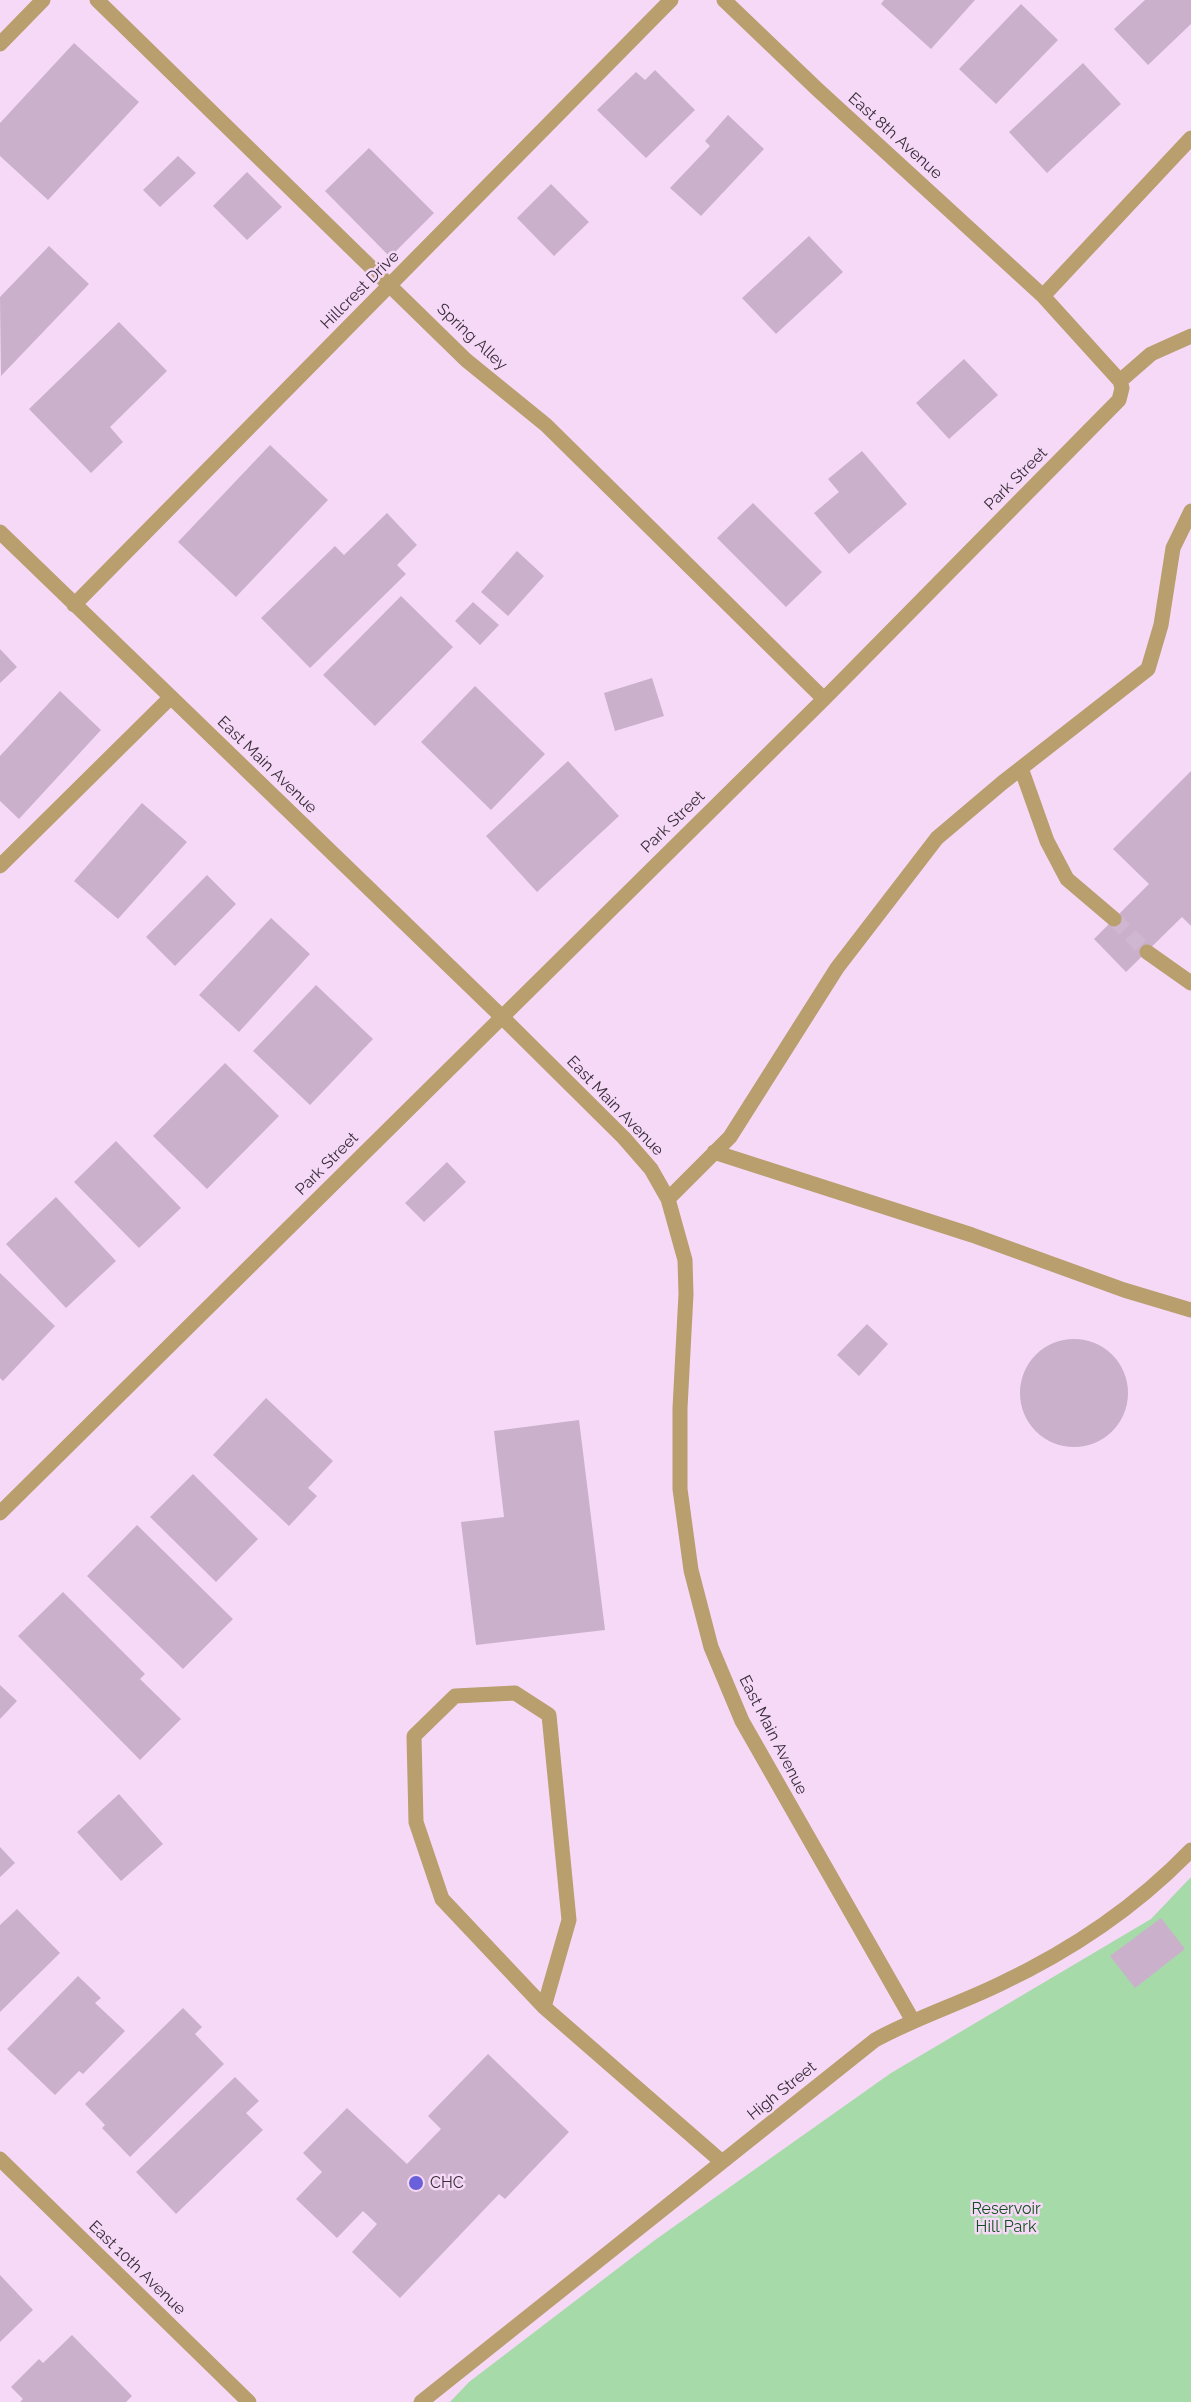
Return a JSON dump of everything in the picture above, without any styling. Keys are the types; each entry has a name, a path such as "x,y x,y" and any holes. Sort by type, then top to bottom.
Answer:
{"street":[{"path":"0,44 43,0"},
{"name":"Hillcrest Drive","path":"74,605 671,0"},
{"name":"East 8th Avenue","path":"724,0 817,89 1043,296"},
{"name":"Spring Alley","path":"104,2 466,360 546,425 824,699"},
{"path":"1191,138 1043,296 1120,381 1151,354 1191,336"},
{"name":"Park Street","path":"0,1513 824,699 1114,406 1122,390 1120,381"},
{"path":"668,1199 730,1137 837,968 937,838 1021,768 1148,669 1161,625 1173,548 1191,511"},
{"name":"East Main Avenue","path":"0,532 501,1016 624,1138 651,1169 668,1199 685,1260 680,1489 691,1570 711,1647 742,1721 913,2020"},
{"path":"0,866 171,697"},
{"path":"1021,768 1047,841 1067,879 1114,919"},
{"path":"1147,952 1191,983"},
{"path":"714,1152 972,1235 1124,1290 1191,1310"},
{"path":"544,2007 569,1920 549,1715 515,1693 455,1696 414,1736 416,1822 442,1899 544,2007 722,2162"},
{"name":"High Street","path":"421,2402 875,2040 913,2020 998,1985 1070,1948 1144,1892 1191,1850"},
{"name":"East 10th Avenue","path":"1,2162 249,2402"}],"green space":[{"name":"Reservoir Hill Park","path":"1191,1877 1191,2402 450,2402 469,2382 655,2240 891,2073 1151,1919"}],"building":[{"path":"884,0 975,0 931,49 881,4"},
{"path":"1145,0 1191,0 1191,24 1148,65 1114,29"},
{"path":"1021,4 1058,40 996,104 959,69"},
{"path":"74,43 139,102 48,200 0,156 0,123"},
{"path":"1083,63 1121,104 1047,173 1009,132"},
{"path":"655,70 695,110 646,158 597,110 636,72 645,80"},
{"path":"728,115 764,149 701,216 670,188 710,146 705,141"},
{"path":"369,148 434,213 390,257 325,191"},
{"path":"178,156 196,173 160,207 143,190"},
{"path":"247,172 282,207 247,240 213,206"},
{"path":"551,184 589,222 554,256 517,218"},
{"path":"809,236 843,272 776,334 742,298"},
{"path":"49,246 89,284 1,376 0,297"},
{"path":"119,322 167,371 110,427 123,442 91,473 29,409"},
{"path":"964,359 998,395 949,439 916,403"},
{"path":"270,445 328,500 236,597 178,542"},
{"path":"862,451 907,504 849,554 814,513 839,492 828,479"},
{"path":"753,503 822,572 786,607 717,538"},
{"path":"387,513 417,545 397,565 406,574 310,668 261,618 335,546 344,555"},
{"path":"517,551 544,576 508,616 481,592"},
{"path":"401,596 453,647 375,726 323,675"},
{"path":"473,602 499,625 480,645 455,621"},
{"path":"0,649 17,667 0,683"},
{"path":"652,678 664,716 615,731 604,693"},
{"path":"475,686 545,754 491,810 421,742"},
{"path":"60,691 101,730 19,819 0,801 0,756"},
{"path":"568,761 619,816 537,892 486,836"},
{"path":"1191,771 1191,926 1182,917 1126,972 1094,939 1149,884 1113,849"},
{"path":"142,803 187,842 118,919 74,881"},
{"path":"207,875 236,904 175,966 146,937"},
{"path":"271,918 310,954 239,1032 199,995"},
{"path":"316,985 373,1039 310,1105 253,1051"},
{"path":"225,1063 279,1116 207,1189 153,1136"},
{"path":"116,1141 181,1208 139,1248 74,1182"},
{"path":"447,1162 466,1182 424,1222 405,1203"},
{"path":"56,1197 116,1261 66,1308 6,1244"},
{"path":"0,1273 55,1326 3,1381 0,1378"},
{"path":"867,1324 888,1344 859,1376 837,1355"},
{"path":"1074,1339 1084,1340 1104,1348 1112,1355 1119,1363 1127,1383 1127,1403 1119,1423 1112,1431 1104,1438 1084,1446 1074,1447 1064,1446 1044,1438 1036,1431 1029,1423 1021,1403 1020,1393 1021,1383 1029,1363 1036,1355 1044,1348 1064,1340"},
{"path":"266,1398 333,1461 308,1488 317,1496 289,1526 213,1455"},
{"path":"579,1420 605,1630 476,1645 461,1522 504,1517 494,1431"},
{"path":"193,1474 258,1539 216,1582 150,1517"},
{"path":"137,1525 233,1619 183,1669 87,1576"},
{"path":"63,1592 145,1674 140,1679 181,1719 140,1760 18,1636"},
{"path":"0,1685 17,1701 0,1719"},
{"path":"119,1794 163,1844 121,1881 77,1832"},
{"path":"0,1847 15,1863 0,1877"},
{"path":"17,1909 60,1953 0,2012 0,1925"},
{"path":"1161,1918 1185,1949 1135,1988 1110,1956"},
{"path":"78,1976 101,1998 95,2003 125,2031 83,2074 79,2071 55,2095 7,2049"},
{"path":"183,2008 202,2027 195,2034 224,2064 130,2157 102,2128 105,2125 85,2104"},
{"name":"CHC","path":"488,2054 569,2132 505,2199 499,2194 400,2298 352,2252 377,2224 363,2211 337,2238 296,2199 322,2172 303,2153 347,2108 407,2164 441,2129 428,2116"},
{"path":"235,2077 259,2101 246,2113 263,2130 176,2214 136,2172"},
{"path":"0,2275 33,2310 0,2342"},
{"path":"72,2335 132,2396 126,2402 20,2402 23,2399 11,2387 39,2359 43,2363"}],"tunnel":[{"path":"1114,919 1147,952"}],"place":[{"name":"CHC","path":"416,2183"}]}
